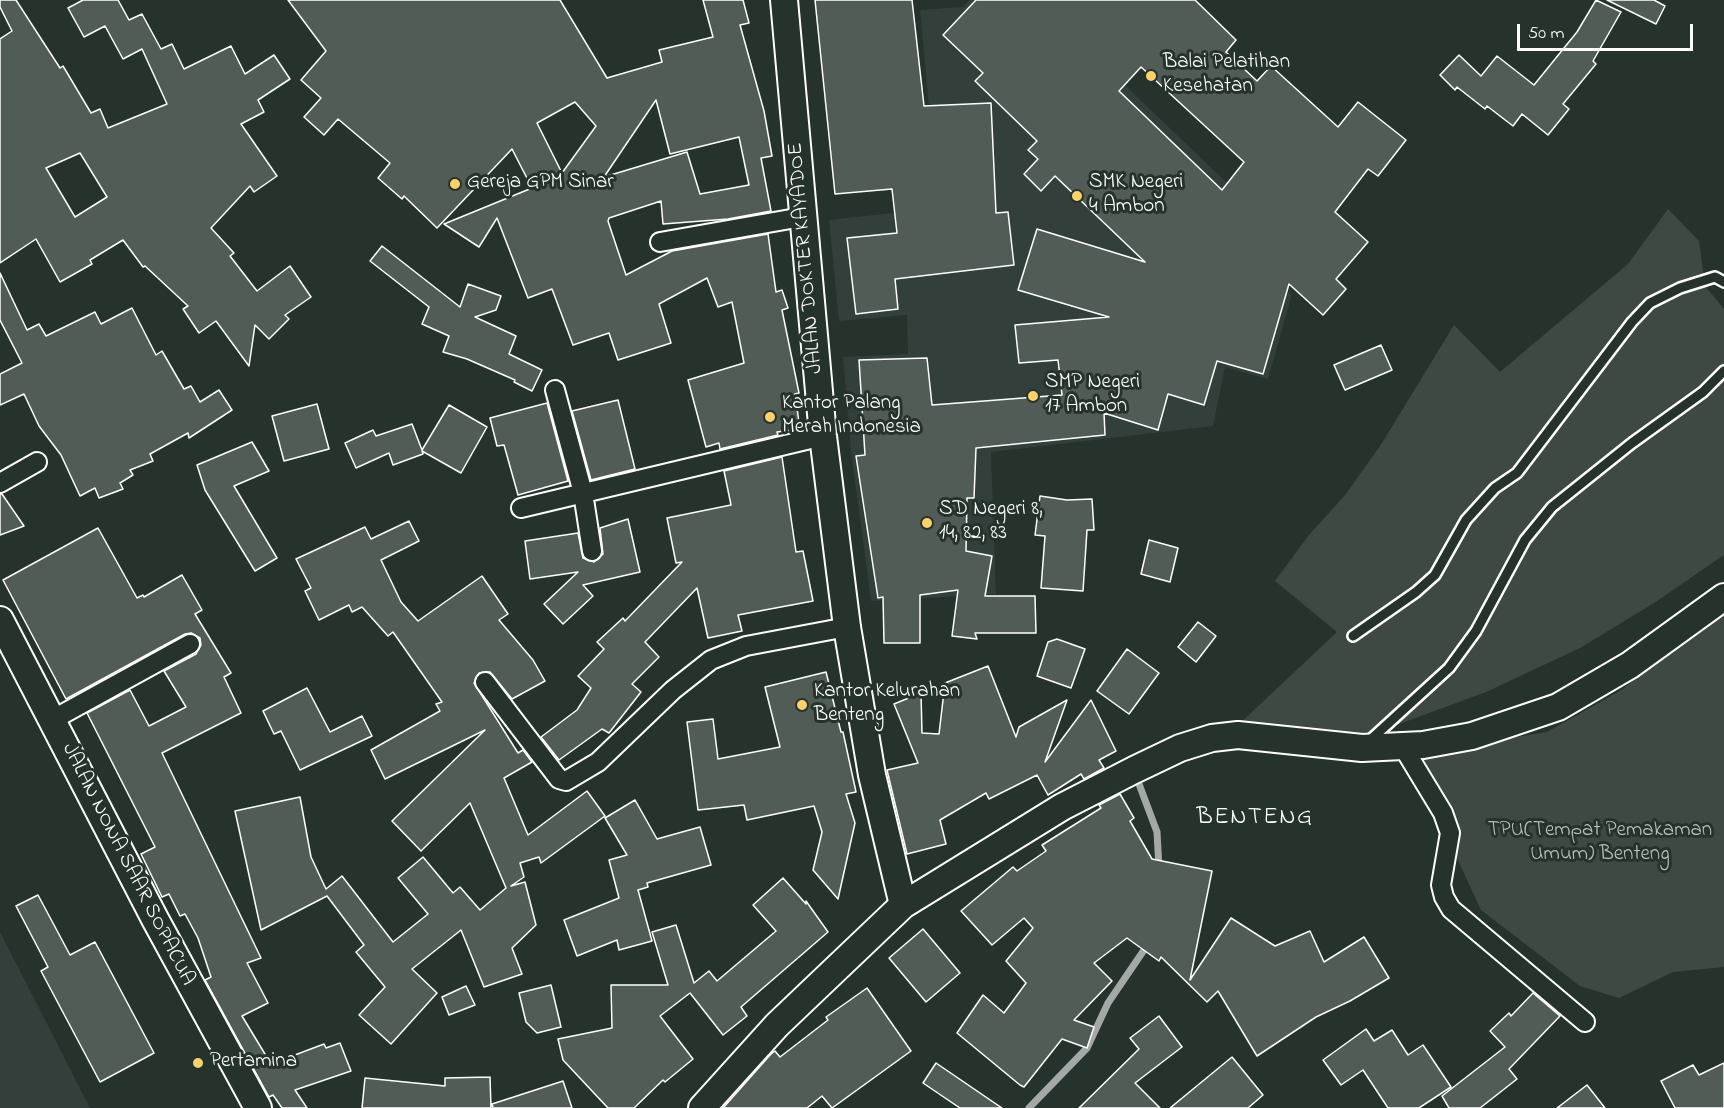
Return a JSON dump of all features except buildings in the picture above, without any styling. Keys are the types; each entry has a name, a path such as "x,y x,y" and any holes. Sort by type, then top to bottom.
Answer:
{"street":[{"name":"JALAN DOKTER KAYADOE","path":"784,0 823,436 847,627 872,775 903,905"},
{"path":"660,242 802,217"},
{"path":"555,390 583,493 592,551"},
{"path":"521,508 823,436"},
{"path":"0,483 37,462"},
{"path":"702,1108 777,1025 903,905 1062,807 1186,746 1212,738 1238,735 1362,748 1403,747 1472,736 1558,707 1630,665 1724,597"},
{"name":"JALAN NONA SAAR SOPACUA","path":"0,620 154,920 258,1108"},
{"path":"485,682 559,779 566,781 598,762 673,690 711,660 746,646 847,627"},
{"path":"52,720 190,644"},
{"path":"1403,747 1439,806 1450,834 1441,885 1444,897 1451,909 1585,1022"}],"lane":[{"path":"1353,636 1416,591 1435,574 1466,520 1495,488 1517,473 1632,322 1650,303 1680,288 1715,277 1724,282"},
{"path":"1362,748 1449,668 1476,632 1525,540 1552,507 1632,442 1703,392 1724,371"}],"shaded area":[{"name":"SMK Negeri 4 Ambon","path":"969,0 1036,0 1228,184 1194,221 1269,288 1292,294 1268,379 1225,367 1213,426 991,452 996,594 871,601 851,451 843,357 908,354 907,315 839,321 829,220 938,208 920,10 963,7"},
{"path":"0,932 90,1108 0,1108"}],"green space":[{"path":"1668,209 1699,241 1705,286 1724,309 1724,555 1654,603 1580,648 1486,692 1361,738 1235,728 1337,632 1275,581 1309,535 1346,494 1382,443 1454,325 1500,372 1628,264"},
{"name":"TPU(Tempat Pemakaman Umum) Benteng","path":"1724,603 1724,967 1673,972 1619,998 1580,986 1481,910 1436,813 1406,763 1454,747 1547,732 1623,689"}],"waterway":[{"path":"1136,776 1157,832 1159,868"},
{"path":"1029,1108 1087,1048 1108,1003 1146,944"}],"place":[{"name":"Balai Pelatihan Kesehatan","path":"1151,76"},
{"name":"Gereja GPM Sinar","path":"455,184"},
{"name":"SMK Negeri 4 Ambon","path":"1077,196"},
{"name":"SMP Negeri 17 Ambon","path":"1033,396"},
{"name":"Kantor Palang Merah Indonesia","path":"770,417"},
{"name":"SD Negeri 8, 14, 82, 83","path":"927,523"},
{"name":"Kantor Kelurahan Benteng","path":"802,705"},
{"name":"Pertamina","path":"198,1063"}],"district":[{"name":"BENTENG","path":"1255,819"}]}
